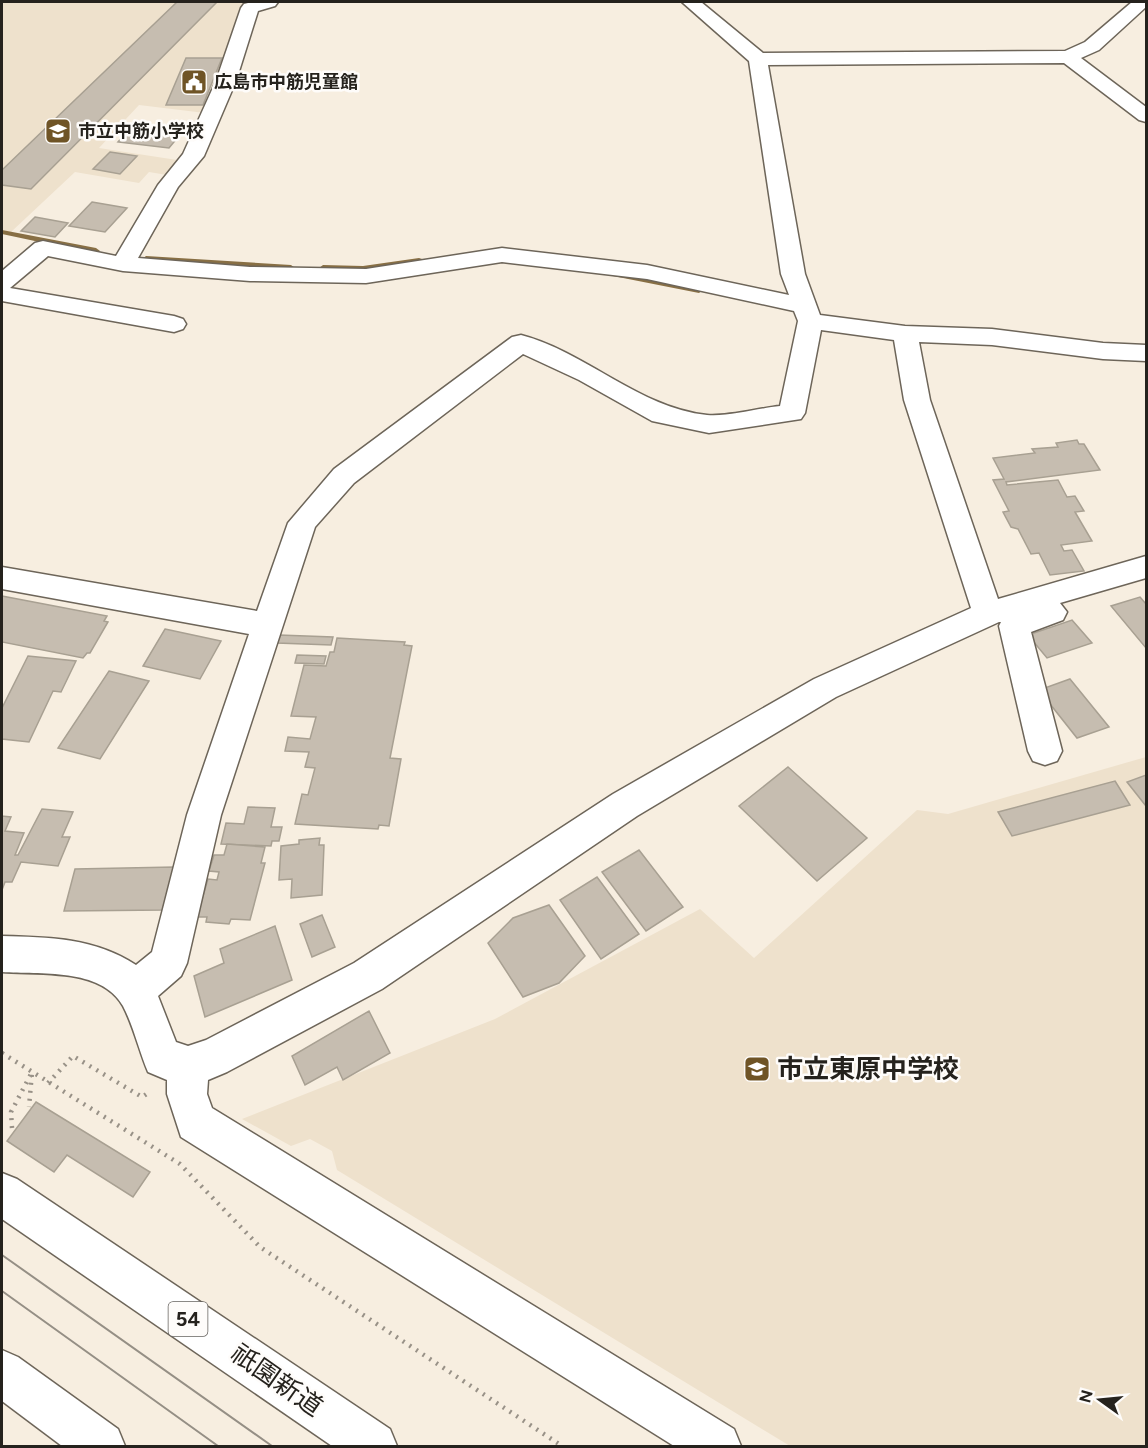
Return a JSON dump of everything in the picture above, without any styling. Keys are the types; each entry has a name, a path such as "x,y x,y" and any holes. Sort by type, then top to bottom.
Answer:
{"main road":[{"path":"123,264 169,184 193,156 226,81 250,8 269,2"},
{"path":"685,2 691,2 758,58 1068,57 1092,46 1142,2"},
{"path":"1068,57 1146,117"},
{"path":"135,990 168,963 204,815 302,523 344,476 521,343 588,374 661,415 708,424 792,413 807,314 793,274 758,58"},
{"path":"2,283 43,248 123,264 250,274 366,276 502,255 647,272 807,314 905,334 992,337 1103,351 1146,353"},
{"path":"2,294 174,324"},
{"path":"905,334 917,400 988,614"},
{"path":"2,954 65,957 103,966 135,990 162,1058 188,1066 213,1058 368,976 626,805 825,688 988,614 1146,567"},
{"path":"2,578 267,625"},
{"path":"1045,751 1014,626 1063,608 1053,593"},
{"path":"188,1066 187,1094 196,1122 717,1446"},
{"name":"祇園新道","path":"2,1194 373,1446"},
{"path":"2,1373 81,1440"}],"path":[{"path":"2,1053 180,1164 260,1246 562,1446"},
{"path":"48,1083 73,1056 142,1097 188,1066"},
{"path":"29,1107 32,1072"},
{"path":"12,1128 11,1112 32,1072"}],"shaded area":[{"name":"市立中筋小学校","path":"2,2 257,2 246,6 205,113 139,105 99,148 177,160 167,175 149,172 139,183 75,172 11,232 2,230"},
{"name":"市立東原中学校","path":"1146,757 1146,1446 790,1446 337,1170 332,1151 310,1139 291,1146 242,1119 495,1019 700,909 754,958 917,810 948,814"}],"building":[{"path":"177,2 217,2 31,189 2,185 2,170"},
{"name":"広島市中筋児童館","path":"186,58 222,58 203,105 166,105"},
{"path":"133,125 183,131 169,148 118,142"},
{"path":"110,152 137,156 120,174 93,169"},
{"path":"92,202 127,208 105,232 69,226"},
{"path":"35,217 68,223 55,237 21,231"},
{"path":"1077,440 1079,444 1084,444 1100,470 1006,482 1007,485 1058,480 1067,497 1075,496 1084,511 1075,512 1092,541 1061,545 1064,551 1072,550 1084,571 1050,575 1039,553 1031,554 1018,529 1011,527 1003,512 1009,511 993,480 1004,479 993,458 1035,453 1032,449 1058,447 1056,443"},
{"path":"2,596 107,616 104,621 108,622 90,653 83,658 2,642"},
{"path":"1140,597 1146,604 1146,648 1111,606"},
{"path":"1072,620 1092,643 1047,658 1028,635"},
{"path":"165,629 221,641 200,679 143,666"},
{"path":"279,635 333,637 331,645 277,643"},
{"path":"337,638 405,642 404,645 412,646 390,758 401,759 389,826 379,825 378,829 295,824 302,794 308,795 315,768 305,767 309,752 285,751 288,737 310,739 316,717 291,716 304,665 326,666 330,652 334,652"},
{"path":"297,655 326,656 324,664 295,663"},
{"path":"28,656 76,661 61,692 53,691 29,742 2,739 2,708"},
{"path":"109,671 149,681 100,759 58,748"},
{"path":"1070,679 1109,727 1077,738 1039,690"},
{"path":"788,767 867,838 817,881 739,806"},
{"path":"1146,775 1146,806 1127,782"},
{"path":"1115,781 1130,805 1012,836 998,812"},
{"path":"248,807 275,808 271,827 282,827 279,841 272,841 271,846 221,844 226,823 244,824"},
{"path":"42,809 73,812 62,837 70,837 58,866 21,862 12,882 5,882 2,890 2,816 11,817 5,831 24,833 15,855 18,855"},
{"path":"320,838 319,845 324,845 322,895 291,898 292,879 279,880 281,846 299,844 299,840"},
{"path":"227,844 265,847 261,863 265,863 250,920 231,919 229,924 206,922 207,917 197,917 208,879 217,880 219,872 209,871 214,855 224,855"},
{"path":"639,850 683,907 646,931 602,872"},
{"path":"174,867 165,910 64,911 75,869"},
{"path":"597,877 639,934 601,959 560,900"},
{"path":"549,905 585,956 559,983 523,997 488,943 513,918"},
{"path":"322,915 335,947 312,957 300,924"},
{"path":"275,926 292,980 205,1017 194,976 224,963 220,949"},
{"path":"369,1011 390,1053 343,1080 337,1067 305,1085 292,1056"},
{"path":"36,1102 150,1172 133,1197 67,1155 54,1172 7,1141"}],"waterway":[{"path":"2,232 96,251"},
{"path":"146,259 291,268"},
{"path":"323,268 363,269 419,261"},
{"path":"616,274 699,290"}],"tram line":[{"path":"2,1255 272,1446"},
{"path":"2,1291 218,1446"}],"place":[{"name":"広島市中筋児童館","path":"194,82"},
{"name":"市立中筋小学校","path":"58,131"},
{"name":"市立東原中学校","path":"757,1069"}]}
